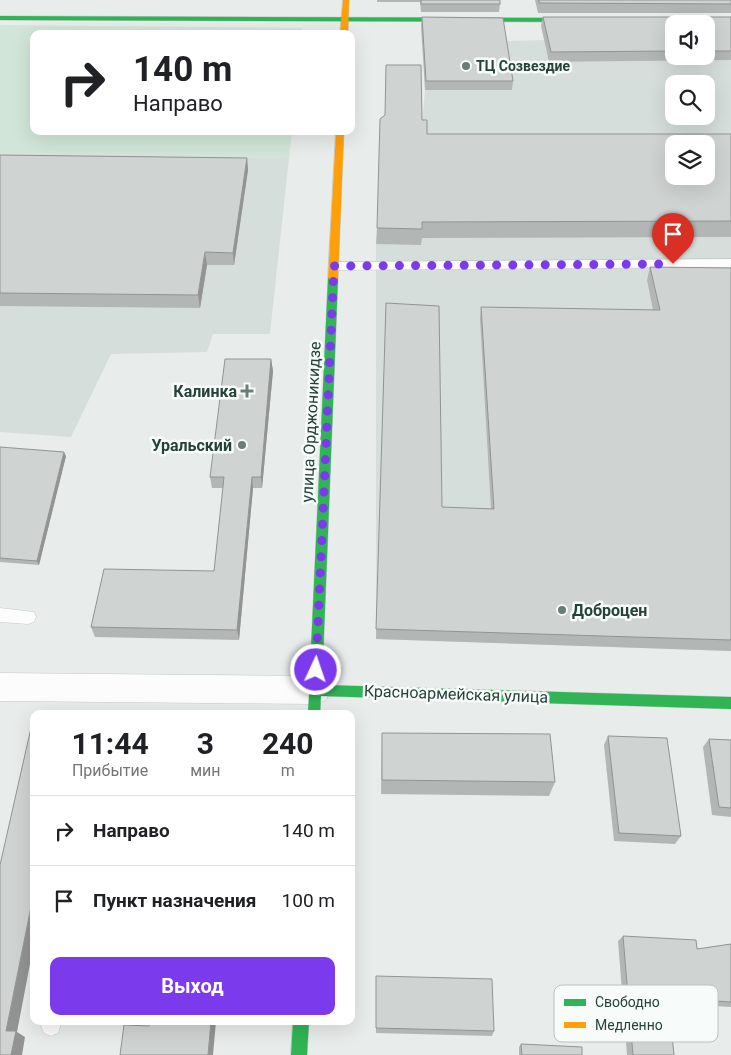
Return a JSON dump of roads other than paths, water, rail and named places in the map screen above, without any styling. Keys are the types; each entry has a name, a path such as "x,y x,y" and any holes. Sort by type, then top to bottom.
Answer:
{"main road":[{"path":"344,30 346,0"},
{"path":"0,18 592,20"},
{"name":"улица Орджоникидзе","path":"314,702 340,135"},
{"name":"Красноармейская улица","path":"314,702 731,703"},
{"path":"299,1055 301,1025"}],"street":[{"name":"Красноармейская улица","path":"0,687 314,702"}],"lane":[{"path":"334,266 731,263"},
{"path":"0,615 28,617"}],"place":[{"name":"ТЦ Созвездие","path":"466,66"},
{"name":"Калинка","path":"247,391"},
{"name":"Уральский","path":"242,445"},
{"name":"Доброцен","path":"562,610"}]}
